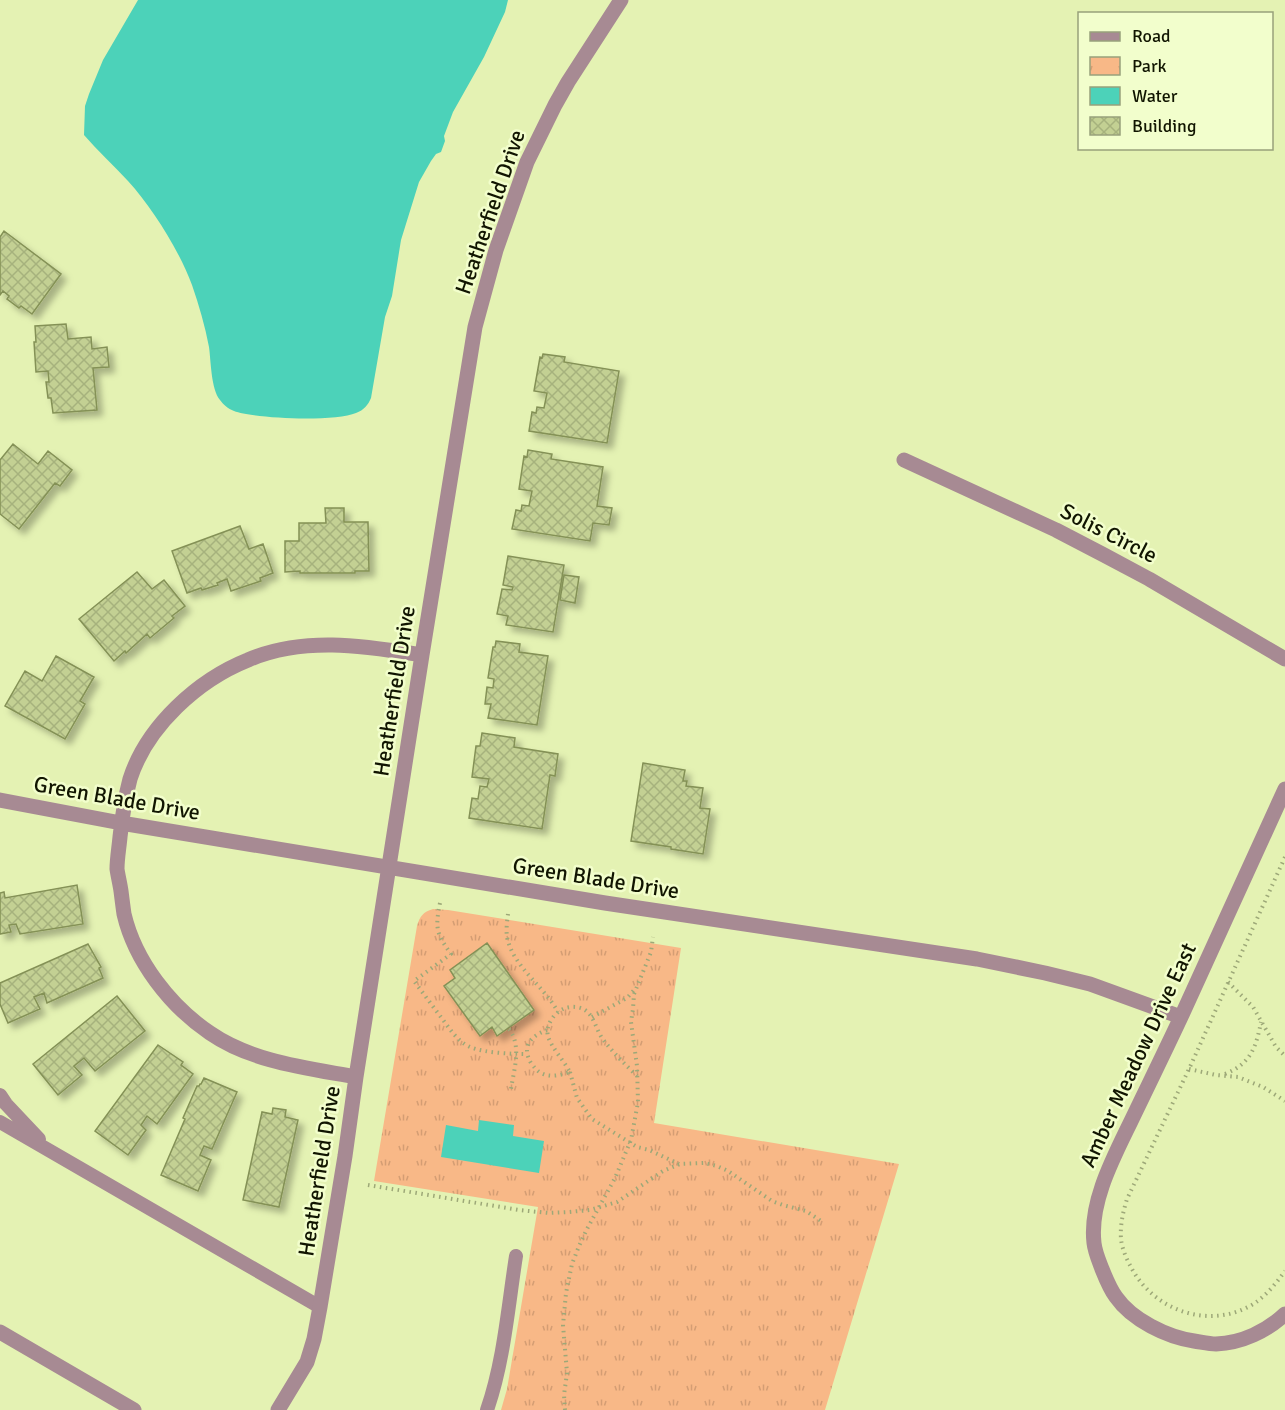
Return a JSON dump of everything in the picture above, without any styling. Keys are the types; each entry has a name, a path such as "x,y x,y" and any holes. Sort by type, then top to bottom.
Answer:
{"street":[{"name":"Heatherfield Drive","path":"278,1410 307,1362 320,1307 341,1187 356,1077 475,327 496,250 527,162 568,82 621,0"},
{"name":"Solis Circle","path":"904,460 1056,530 1104,555 1285,659"},
{"path":"356,1077 260,1057 231,1046 210,1034 171,999 152,975 141,956 132,938 125,915 117,869 121,823 131,777 153,735 196,690 227,670 271,652 320,644 356,645 422,655"},
{"name":"Amber Meadow Drive East","path":"1285,789 1181,1017 1112,1161 1099,1195 1095,1215 1094,1243 1107,1283 1118,1300 1130,1312 1155,1329 1179,1339 1214,1344 1236,1342 1256,1334 1285,1314"},
{"name":"Green Blade Drive","path":"0,800 121,823 605,903 988,962 1090,984 1181,1017"},
{"path":"0,1332 134,1410"}],"lane":[{"path":"0,1095 48,1150"},
{"path":"0,1122 320,1307"},
{"path":"487,1410 494,1392 516,1256"}],"path":[{"path":"1285,857 1189,1069 1127,1198 1121,1219 1121,1241 1126,1258 1135,1274 1152,1295 1172,1307 1194,1315 1219,1317 1246,1308 1269,1292 1285,1271"},
{"path":"440,903 437,918 439,935 451,954 414,981 459,1040 472,1048 527,1054"},
{"path":"508,914 506,934 515,957 558,1012"},
{"path":"565,1410 564,1395 567,1373 563,1324 566,1293 572,1264 587,1229 615,1178 630,1143 636,1121 637,1076 631,1022 636,989 647,962 653,937"},
{"path":"1228,982 1253,1007 1276,1047 1285,1056"},
{"path":"592,1017 627,998 636,989"},
{"path":"637,1076 601,1036 592,1017 582,1008 565,1008 558,1012 549,1024 547,1030 549,1039 570,1072 577,1098 592,1119 637,1147 680,1164"},
{"path":"1222,1076 1236,1070 1250,1056 1257,1042 1261,1022"},
{"path":"509,1029 515,1036 517,1044 511,1089"},
{"path":"547,1030 537,1034 528,1045 527,1054 532,1065 539,1073 550,1076 570,1072"},
{"path":"1189,1069 1238,1077 1263,1087 1285,1101"},
{"path":"368,1185 537,1212 569,1212 599,1208 616,1202 663,1171 680,1164 704,1163 717,1166 739,1178 772,1201 806,1211 821,1221"}],"green space":[{"path":"433,909 681,948 654,1123 899,1164 825,1410 501,1410 507,1389 538,1207 374,1181 417,926 422,915"}],"water":[{"path":"138,0 508,0 505,12 484,57 453,112 441,152 436,154 419,182 401,240 371,398 359,412 331,418 259,416 232,410 224,405 217,395 202,316 192,285 173,244 137,192 84,135 85,106 89,94 103,60"},
{"path":"479,1120 514,1125 513,1136 544,1141 539,1173 441,1157 446,1125 478,1131"}],"building":[{"path":"4,231 61,274 32,314 7,299 9,296 3,291 0,295 0,237"},
{"path":"66,324 68,339 91,337 92,349 107,347 109,367 93,368 97,410 53,413 46,382 49,382 48,371 36,372 35,326"},
{"path":"543,354 565,357 564,362 619,371 607,443 529,431 532,412 536,413 537,407 544,408 547,393 534,391 540,357 542,358"},
{"path":"13,444 38,464 48,451 72,470 60,486 55,483 19,529 0,514 0,460"},
{"path":"528,450 552,454 551,459 603,467 597,506 612,508 609,525 593,523 590,541 512,529 516,510 521,511 522,505 529,506 532,491 519,489 524,456 527,457"},
{"path":"325,508 344,508 344,522 368,522 369,571 355,571 355,573 285,572 285,541 299,541 299,523 326,523"},
{"path":"240,526 249,549 263,544 273,573 260,578 261,581 231,591 227,579 217,583 218,585 187,593 172,551"},
{"path":"508,556 564,565 553,632 506,625 508,616 497,614 502,589 512,590 513,587 503,585"},
{"path":"137,572 152,589 164,580 185,606 150,638 147,634 114,661 79,619"},
{"path":"564,575 579,577 575,603 560,600"},
{"path":"496,641 520,644 519,652 548,656 537,725 488,718 491,704 485,704 487,687 493,688 494,679 488,678"},
{"path":"56,656 94,677 80,701 85,704 65,739 5,706 25,671 42,681"},
{"path":"482,733 515,738 514,747 558,754 555,776 550,775 542,829 469,818 472,798 478,799 480,786 487,787 489,779 472,777 476,746 480,746"},
{"path":"643,763 685,770 683,781 687,781 686,786 703,788 700,808 710,809 703,854 631,841"},
{"path":"77,885 83,924 20,934 16,924 9,925 11,932 0,934 0,893 4,892 5,898"},
{"path":"487,943 534,1010 497,1036 492,1027 480,1036 444,986 455,978 450,970"},
{"path":"88,944 101,967 99,968 103,978 47,1003 44,993 34,997 40,1009 8,1023 0,1004 0,983"},
{"path":"117,996 145,1031 95,1071 84,1058 74,1066 82,1075 58,1095 33,1064"},
{"path":"158,1045 183,1062 181,1065 193,1074 157,1124 147,1116 141,1125 146,1130 128,1155 95,1131"},
{"path":"204,1078 237,1092 212,1149 204,1146 200,1155 211,1160 198,1191 161,1175 197,1086"},
{"path":"273,1108 286,1110 285,1117 298,1120 279,1207 243,1200 262,1112 272,1114"}]}
